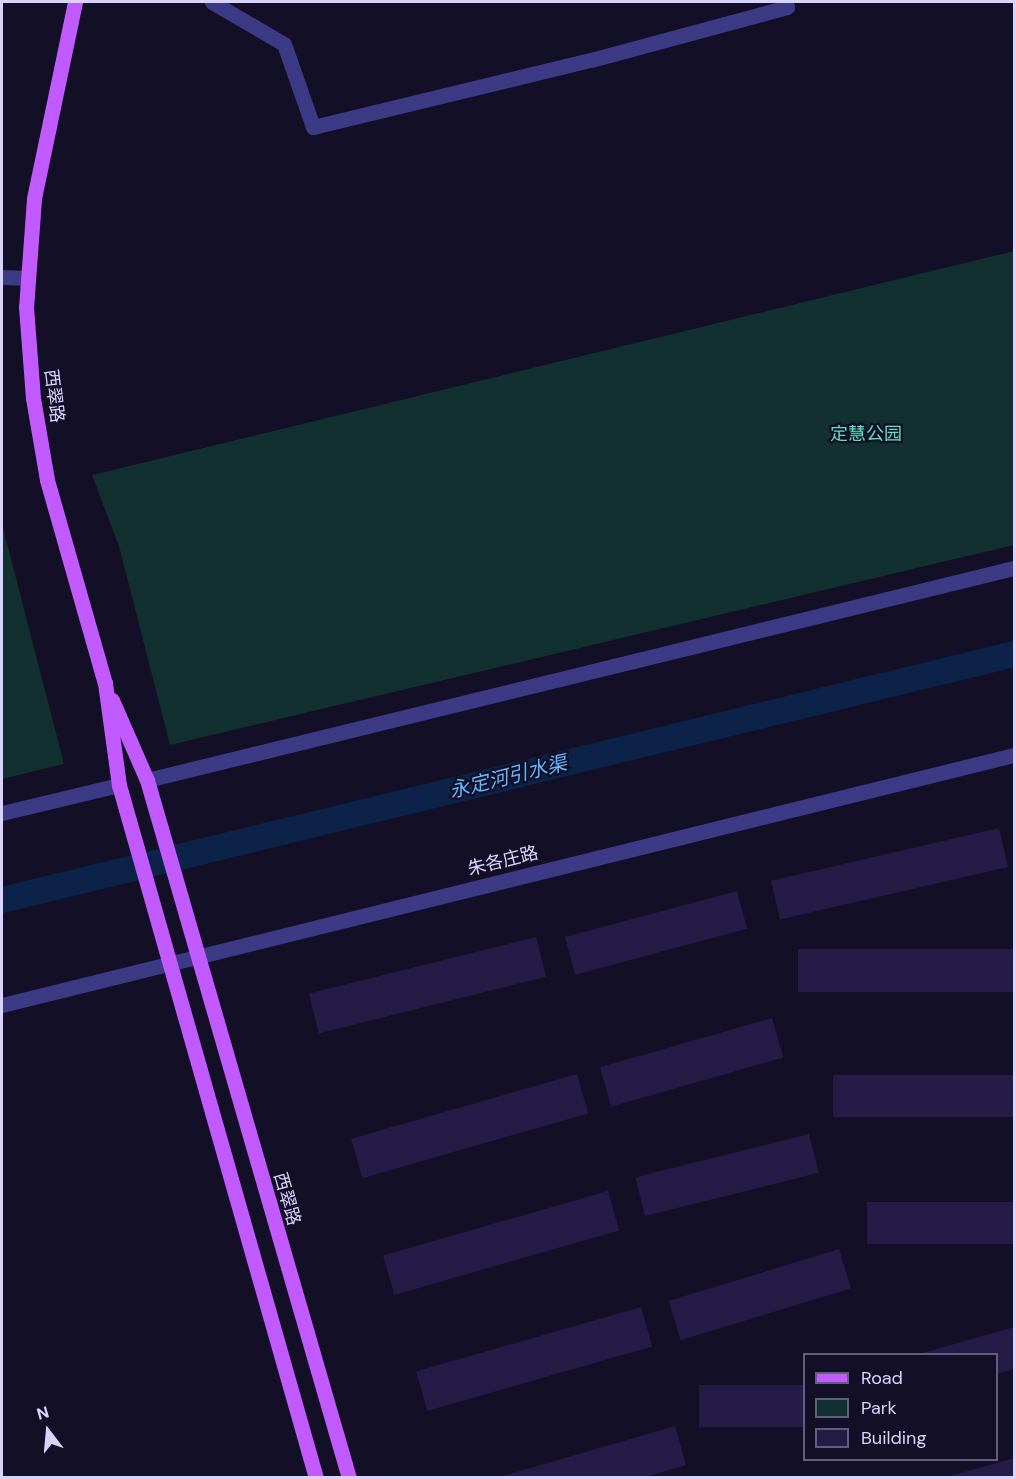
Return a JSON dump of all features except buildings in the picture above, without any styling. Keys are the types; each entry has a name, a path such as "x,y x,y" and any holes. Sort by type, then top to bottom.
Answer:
{"main road":[{"name":"西翠路","path":"75,2 34,200 28,278 33,398 47,480 105,683 147,780 188,931 349,1478"},
{"name":"西翠路","path":"105,683 119,785 168,965"},
{"path":"168,965 316,1478"}],"street":[{"path":"212,2 284,44 313,127 591,60 788,7 785,2"},
{"path":"2,277 28,278"},
{"path":"147,780 1014,568"},
{"name":"朱各庄路","path":"2,1005 1014,755"},
{"path":"2,813 119,785"}],"green space":[{"name":"定慧公园","path":"1014,251 1014,545 170,745 119,546 92,475"},
{"path":"2,524 64,764 2,779"}],"waterway":[{"name":"永定河引水渠","path":"2,900 1014,654"}]}
